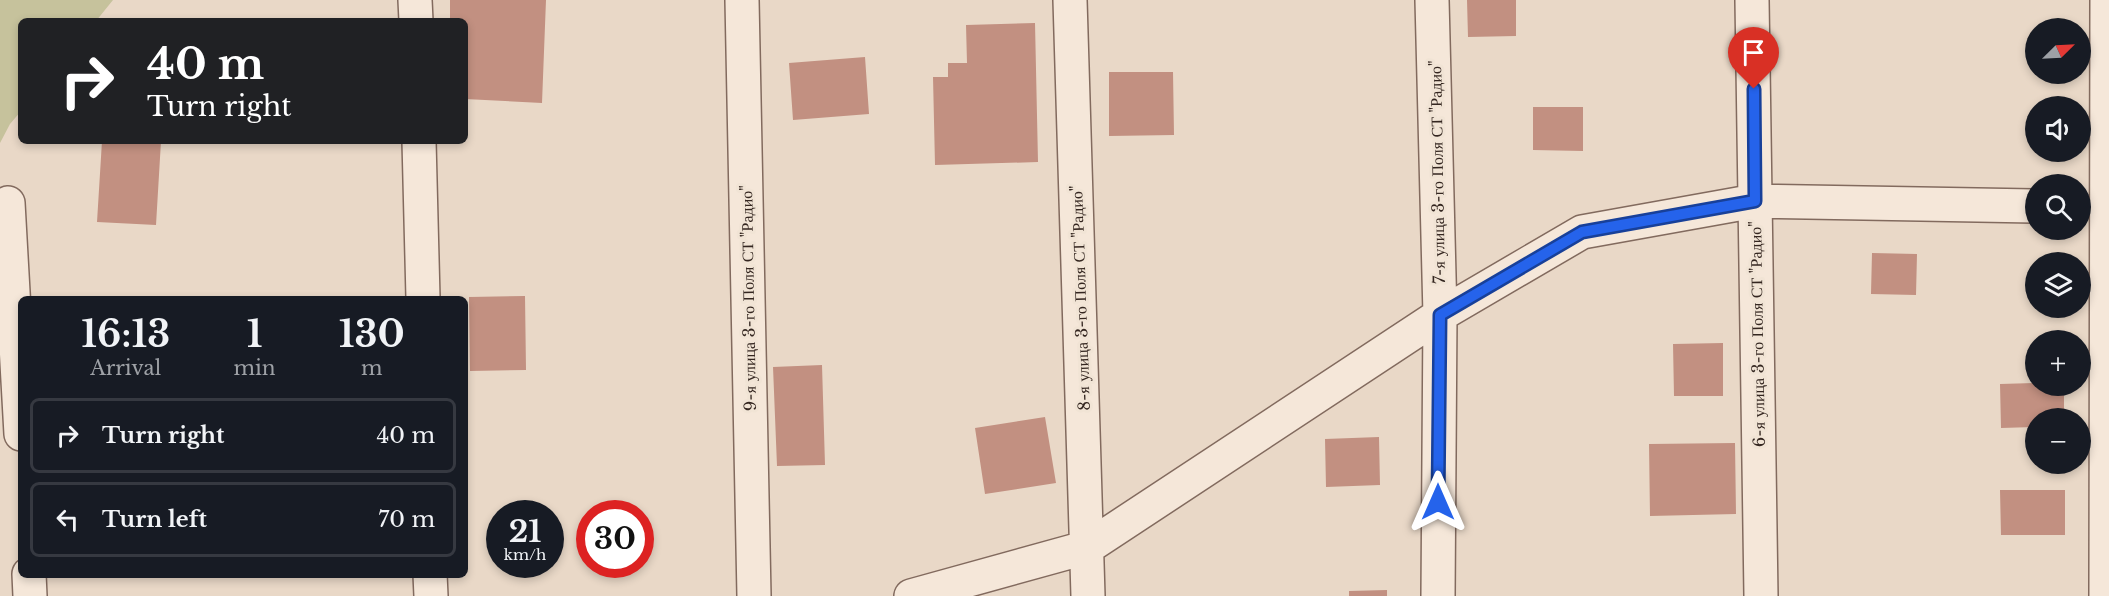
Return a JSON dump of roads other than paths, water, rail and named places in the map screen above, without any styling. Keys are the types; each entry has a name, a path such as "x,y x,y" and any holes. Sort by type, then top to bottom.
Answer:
{"street":[{"path":"415,0 416,18"},
{"name":"9-я улица 3-го Поля СТ \"Радио\"","path":"742,0 754,596"},
{"name":"8-я улица 3-го Поля СТ \"Радио\"","path":"1070,0 1088,596"},
{"name":"7-я улица 3-го Поля СТ \"Радио\"","path":"1432,0 1440,315 1438,596"},
{"name":"6-я улица 3-го Поля СТ \"Радио\"","path":"1752,0 1761,596"},
{"path":"2106,596 2098,207 2107,0"},
{"path":"419,144 423,296"},
{"path":"911,596 1088,547 1440,315 1582,232 1755,201 2025,206"},
{"path":"8,203 18,381"},
{"path":"29,578 30,596"},
{"path":"430,578 430,596"}]}
